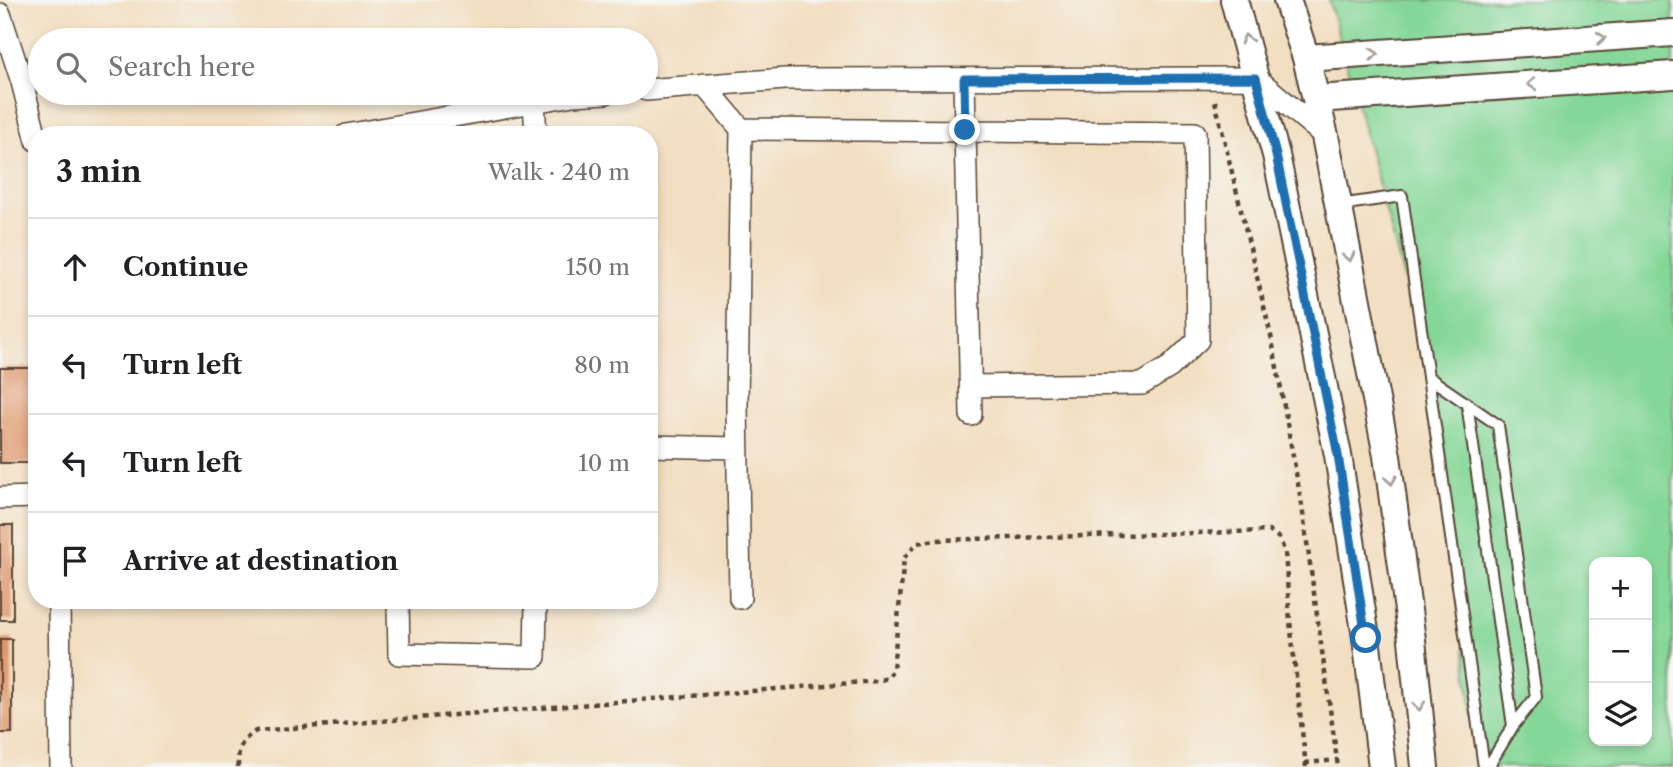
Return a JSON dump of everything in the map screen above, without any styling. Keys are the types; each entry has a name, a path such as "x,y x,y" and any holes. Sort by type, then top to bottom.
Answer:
{"street":[{"path":"1234,0 1276,155 1338,455 1366,638 1382,767"},
{"path":"1287,0 1306,58 1325,136 1387,456 1412,640 1425,767"},
{"path":"0,14 33,126"},
{"path":"1306,58 1673,33"},
{"path":"1316,99 1673,75"},
{"path":"658,89 785,79 1256,78 1325,136"},
{"path":"964,79 971,415"},
{"path":"704,85 741,129 737,448 740,598"},
{"path":"400,126 517,105"},
{"path":"534,105 535,126"},
{"path":"741,129 1195,133 1198,340 1170,366 1142,384 971,386"},
{"path":"658,446 737,448"},
{"path":"0,498 28,498"},
{"path":"59,609 61,767"},
{"path":"398,609 399,654 535,657 536,609"}],"lane":[{"path":"1339,205 1402,196 1486,767"},
{"path":"1428,377 1497,425 1500,438 1536,697 1486,767"},
{"path":"1467,403 1513,726"}],"path":[{"path":"238,767 238,750 244,738 256,731 888,678 893,670 904,558 917,543 936,540 1269,531 1279,538 1285,552 1306,765 1338,764 1302,506 1272,340 1209,78"}],"green space":[{"path":"1329,0 1673,0 1673,767 1479,767 1431,378"}],"building":[{"path":"0,368 28,368 28,463 0,463"},
{"path":"0,525 13,525 13,620 0,620"},
{"path":"0,639 12,639 12,733 0,733"}],"route":[{"path":"965,130 964,79 1256,78 1276,155 1338,455 1366,638"}]}
